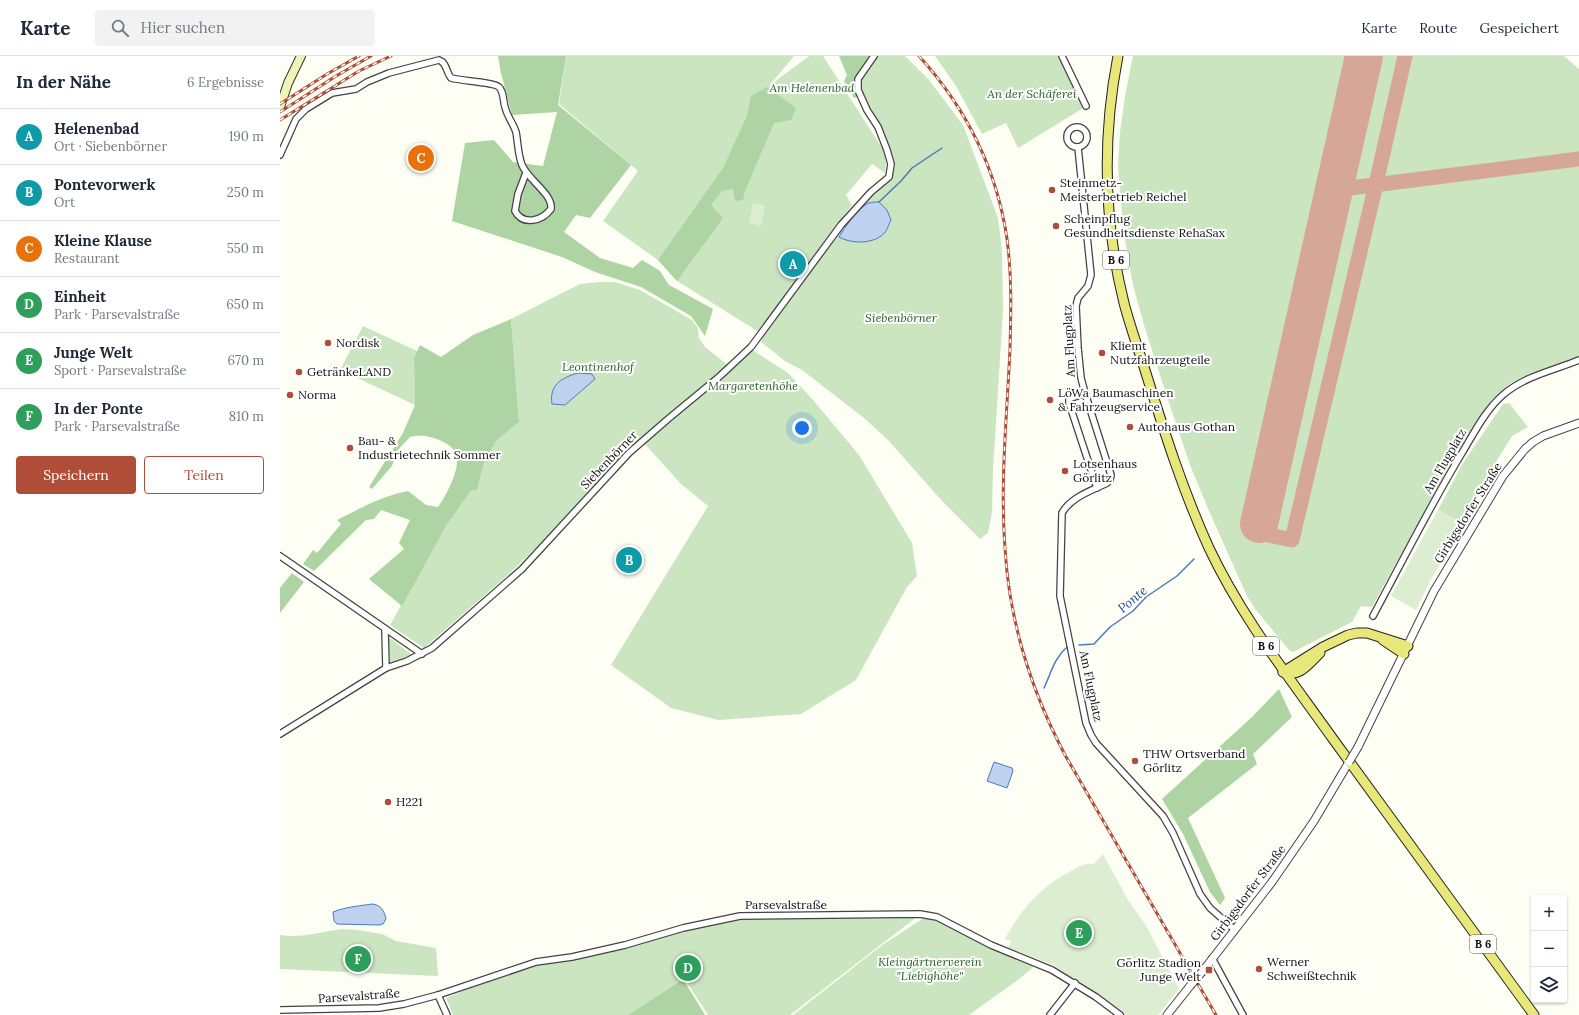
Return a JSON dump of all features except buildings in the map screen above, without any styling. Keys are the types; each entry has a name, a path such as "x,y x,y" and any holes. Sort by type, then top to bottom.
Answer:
{"main road":[{"path":"280,107 288,83 301,56"},
{"name":"B 6","path":"1118,56 1109,112 1107,168 1108,195 1114,250 1125,304 1177,470 1210,550 1248,619 1284,672 1433,874 1534,1015"},
{"path":"1284,672 1323,647 1348,635 1357,633 1367,633 1379,637 1406,650"},
{"path":"1284,672 1294,674 1305,667 1329,645"},
{"path":"1300,694 1301,677 1305,667"}],"street":[{"name":"Siebenbörner","path":"280,734 386,668 422,654 432,648 522,569 629,453 738,361 751,347 841,225 871,192 889,177 891,164 887,150 878,127 867,110 858,90 858,78 874,56"},
{"path":"1062,56 1086,106"},
{"path":"280,155 296,119 306,109 332,93 356,89 367,82 389,73 439,60 446,66 451,78 473,83 497,85 500,88 508,116 515,130 522,164 526,173 548,196 552,205 549,213 535,220 524,220 520,218 515,211 518,194 526,173"},
{"name":"Am Flugplatz","path":"1078,147 1091,275 1088,286 1078,298 1076,306 1081,378 1112,475 1110,480 1066,505 1062,513 1060,596 1086,722 1091,735 1096,744 1163,816 1173,833 1200,894 1210,908 1235,930"},
{"name":"Am Flugplatz","path":"1373,616 1442,488 1493,406 1504,394 1516,386 1543,373 1579,360"},
{"name":"Am Flugplatz","path":"1085,393 1069,399 1069,403 1097,488"},
{"name":"Girbigsdorfer Straße","path":"1167,1015 1235,930 1314,821 1358,747 1434,591 1452,558 1503,476 1533,442 1543,436 1579,423"},
{"path":"280,556 385,630 422,654"},
{"path":"385,630 386,668"},
{"name":"Parsevalstraße","path":"280,1010 347,1012 404,1004 438,995 536,962 572,957 625,945 683,928 740,916 920,914 933,916 946,921 991,945 1039,964 1075,983 1120,1015"},
{"path":"1212,958 1243,1015"},
{"path":"1050,1015 1075,983"},
{"path":"438,995 446,1015"}],"green space":[{"path":"498,56 566,56 558,105 631,165 590,218 576,215 564,232 600,258 633,268 642,260 660,271 669,285 713,309 705,336 691,316 641,287 595,272 562,257 452,221 465,143 494,140 513,162 543,166 557,112 512,115"},
{"name":"Am Helenenbad","path":"566,56 794,56 769,86 809,56 823,56 884,151 886,162 885,173 872,164 846,195 852,205 759,332 677,281 658,260 603,221 638,171 559,104"},
{"path":"839,56 870,56 862,66 856,79 857,97 854,98 844,81 847,75"},
{"name":"Siebenbörner","path":"874,56 905,56 929,80 963,125 998,218 1002,250 1003,311 993,470 992,512 988,533 980,539 943,502 888,440 864,418 802,370 785,361 761,342 823,252 858,208 890,178 893,162 858,90 859,79"},
{"name":"An der Schäferei","path":"935,56 1060,56 1085,107 1018,148 1006,123 982,134 956,86"},
{"path":"1133,56 1564,56 1579,69 1579,356 1511,383 1493,398 1456,454 1372,607 1361,606 1352,622 1293,652 1290,651 1255,609 1247,596 1209,511 1190,465 1167,397 1133,285 1124,235 1118,166 1120,132"},
{"path":"767,87 796,108 791,120 774,123 745,191 743,200 735,201 733,189 722,191 711,205 723,218 677,281 658,260 723,168 747,116 751,96"},
{"path":"753,203 765,205 761,226 749,223"},
{"name":"Leontinenhof","path":"615,282 640,290 692,320 698,328 699,338 705,347 729,366 632,446 539,545 508,575 424,648 390,625 446,526 471,489 477,490 484,463 496,441 519,422 511,319 580,284"},
{"path":"511,319 519,422 496,441 484,463 477,490 471,490 446,526 402,606 369,579 404,549 399,543 410,520 381,510 374,519 366,520 314,571 303,564 313,550 317,553 341,524 337,520 372,503 398,493 408,491 426,505 438,507 452,480 457,465 457,458 455,452 450,446 444,442 427,436 410,437 397,451 392,466 372,489 369,487 403,433 415,405 414,358 420,345 441,357 473,335"},
{"path":"363,326 417,351 414,358 415,405 340,370"},
{"name":"Margaretenhöhe","path":"751,349 788,373 814,401 859,455 912,543 917,576 907,587 856,680 801,714 718,720 671,708 611,665 708,506 681,484 644,443"},
{"path":"1509,403 1528,427 1512,436 1489,473 1485,484 1463,524 1438,510 1463,463 1503,404"},
{"path":"1438,510 1463,524 1430,581 1416,610 1391,596"},
{"path":"292,573 304,582 280,613 280,588"},
{"path":"390,638 412,655 390,662 388,639"},
{"path":"1279,689 1292,717 1253,754 1257,764 1188,818 1225,898 1220,905 1210,892 1183,834 1162,799 1251,718"},
{"path":"1103,854 1128,900 1147,927 1179,989 1158,1015 1125,1015 1115,1006 1053,965 1008,948 1011,941 1005,939 1025,908 1033,899 1062,876 1083,865 1094,864"},
{"path":"918,916 790,1015 708,1015 684,978 628,1015 453,1015 446,998 507,972 733,918"},
{"name":"Kleingärtnerverein \"Liebighöhe\"","path":"925,917 938,920 1037,964 969,1015 793,1015 881,946"},
{"path":"343,929 382,934 396,941 436,948 438,976 280,969 280,935 296,936"},
{"path":"683,979 705,1015 628,1015"}],"water":[{"path":"879,202 887,210 891,220 882,236 863,242 850,241 839,237 848,223 861,208 869,203"},
{"path":"578,373 592,374 595,379 565,405 552,404 552,392 554,387 566,377"},
{"path":"994,762 1012,768 1013,771 1007,788 987,781"},
{"path":"372,904 380,907 383,911 386,919 383,924 337,924 334,921 333,912"}],"waterway":[{"name":"Siebenbörner","path":"879,202 912,168 942,148"},
{"name":"Ponte","path":"1079,645 1094,644 1110,627 1133,611 1146,597 1177,576 1194,559"},
{"name":"Ponte","path":"1044,688 1056,661 1068,646"}],"taxiway":[{"path":"1259,524 1264,534 1292,540 1405,56"},
{"path":"1334,190 1579,159"}],"runway":[{"path":"1259,524 1364,56"}],"railway":[{"path":"280,104 327,74 359,56"},
{"path":"280,112 336,76 371,56"},
{"path":"280,120 359,71 391,56"},
{"path":"919,56 951,97 977,141 996,189 1007,239 1009,253 1011,322 1003,498 1005,548 1011,602 1024,655 1042,706 1065,755 1216,1015"}],"place":[{"name":"Kleine Klause","path":"421,158"},
{"name":"Steinmetz- Meisterbetrieb Reichel","path":"1052,190"},
{"name":"Scheinpflug Gesundheitsdienste RehaSax","path":"1056,226"},
{"name":"Helenenbad","path":"793,264"},
{"name":"Nordisk","path":"328,343"},
{"name":"Kliemt Nutzfahrzeugteile","path":"1102,353"},
{"name":"GetränkeLAND","path":"299,372"},
{"name":"Norma","path":"290,395"},
{"name":"LöWa Baumaschinen & Fahrzeugservice","path":"1050,400"},
{"name":"Autohaus Gothan","path":"1130,427"},
{"name":"Bau- & Industrietechnik Sommer","path":"350,448"},
{"name":"Lotsenhaus Görlitz","path":"1065,471"},
{"name":"Pontevorwerk","path":"629,560"},
{"name":"THW Ortsverband Görlitz","path":"1135,761"},
{"name":"H221","path":"388,802"},
{"name":"Junge Welt","path":"1079,933"},
{"name":"In der Ponte","path":"358,959"},
{"name":"Einheit","path":"688,968"},
{"name":"Werner Schweißtechnik","path":"1259,969"},
{"name":"Görlitz Stadion Junge Welt","path":"1209,970"}]}
